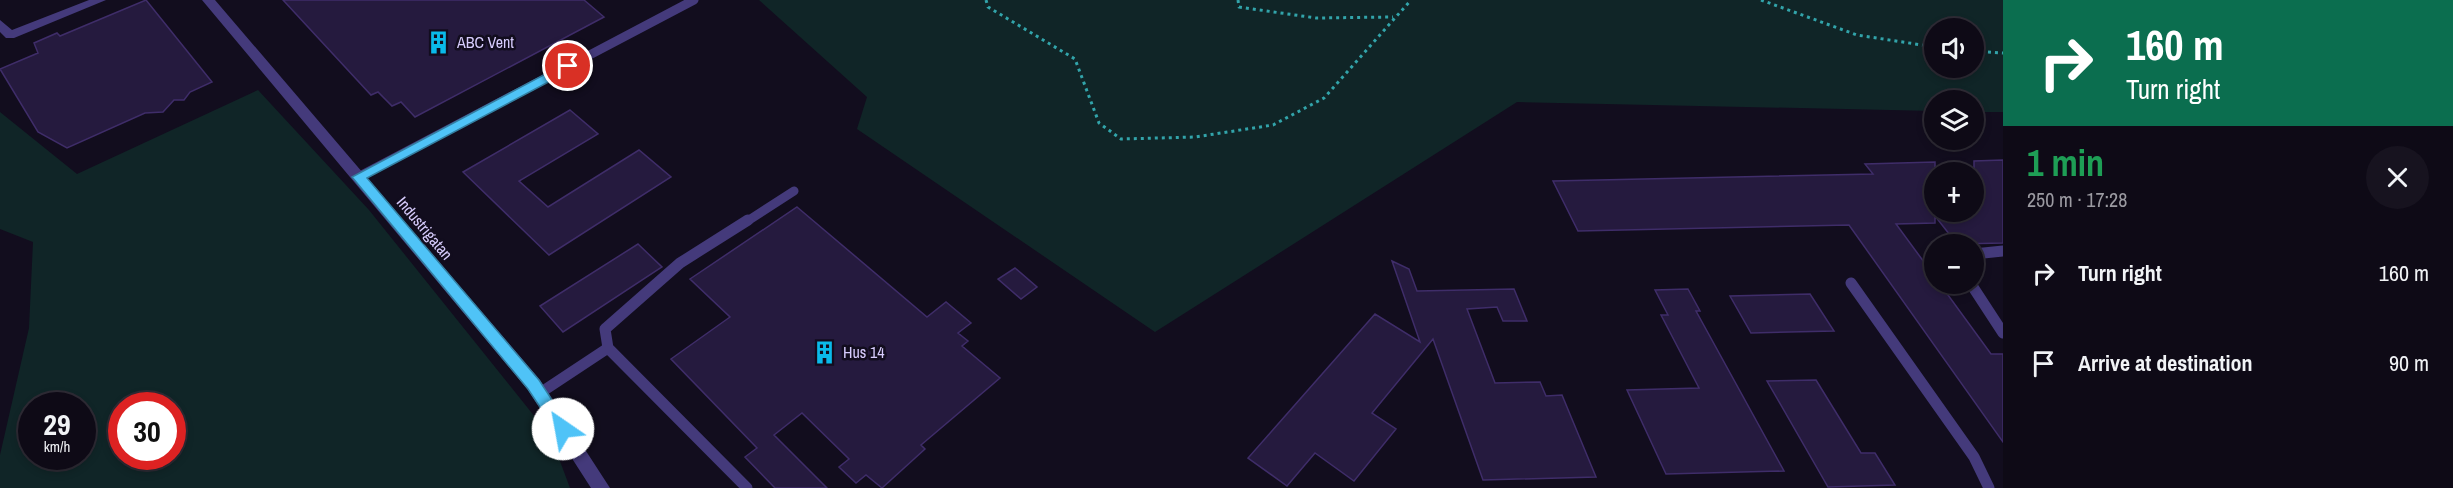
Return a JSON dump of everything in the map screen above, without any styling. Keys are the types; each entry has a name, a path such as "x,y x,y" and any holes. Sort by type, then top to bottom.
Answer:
{"street":[{"path":"0,24 10,35 100,0"},
{"name":"Industrigatan","path":"208,0 540,393 601,488"}],"lane":[{"path":"358,177 694,0"},
{"path":"747,488 608,348 605,329 680,263 794,191"},
{"path":"1984,253 2003,251"},
{"path":"1851,283 1974,457 1989,488"},
{"path":"1978,294 2003,333"},
{"path":"540,393 608,348"}],"path":[{"path":"986,0 988,7 1075,59 1099,123 1121,139 1195,137 1273,124 1324,98 1374,45 1394,17 1412,0"},
{"path":"1238,0 1239,7 1275,16 1343,21 1394,17"},
{"path":"1761,0 1857,35 1924,45"},
{"path":"1984,52 2003,53"}],"green space":[{"path":"759,0 2003,0 2003,112 1984,112 1984,90 1924,90 1924,111 1517,102 1155,332 857,129 867,97"},
{"path":"258,90 369,210 551,437 570,488 0,488 0,455 29,328 33,242 0,229 0,112 77,174"}],"building":[{"path":"146,0 212,82 190,92 184,100 174,100 163,112 145,113 67,148 38,132 0,69 38,53 34,43 57,33 60,36"},
{"name":"ABC Vent","path":"283,0 584,0 604,17 415,117 401,102 392,106 378,92 371,95"},
{"path":"570,110 598,134 519,181 548,207 639,150 671,177 549,255 463,172"},
{"path":"2003,160 2003,243 1984,243 1984,234 1949,234 1940,222 1984,222 1984,162 1974,161"},
{"path":"1924,162 1924,222 1935,223 1896,224 1924,262 1924,294 1947,294 1991,354 2003,354 2003,442 1849,225 1578,231 1553,181 1873,174 1865,164"},
{"name":"Hus 14","path":"797,207 927,317 946,302 971,323 958,333 968,341 962,346 1000,378 921,445 925,449 882,488 866,475 856,483 839,467 849,459 802,413 774,435 827,488 775,488 745,457 757,448 671,359 730,317 690,279"},
{"path":"638,244 662,267 563,332 540,306"},
{"path":"1392,261 1409,269 1417,291 1514,289 1527,321 1503,321 1497,307 1467,309 1495,383 1540,382 1546,396 1562,395 1596,477 1483,480 1433,339 1372,413 1396,429 1354,481 1315,453 1287,486 1248,458 1375,314 1420,342"},
{"path":"1015,268 1037,287 1021,299 998,279"},
{"path":"1688,289 1700,311 1696,311 1784,471 1666,474 1627,390 1699,388 1661,315 1668,315 1655,290"},
{"path":"1810,294 1834,331 1751,333 1730,296"},
{"path":"1816,380 1861,453 1875,453 1895,485 1828,487 1767,381"}],"place":[{"name":"ABC Vent","path":"439,42"},
{"name":"Hus 14","path":"825,352"}],"route":[{"path":"563,429 534,385 358,177 568,66"}]}
